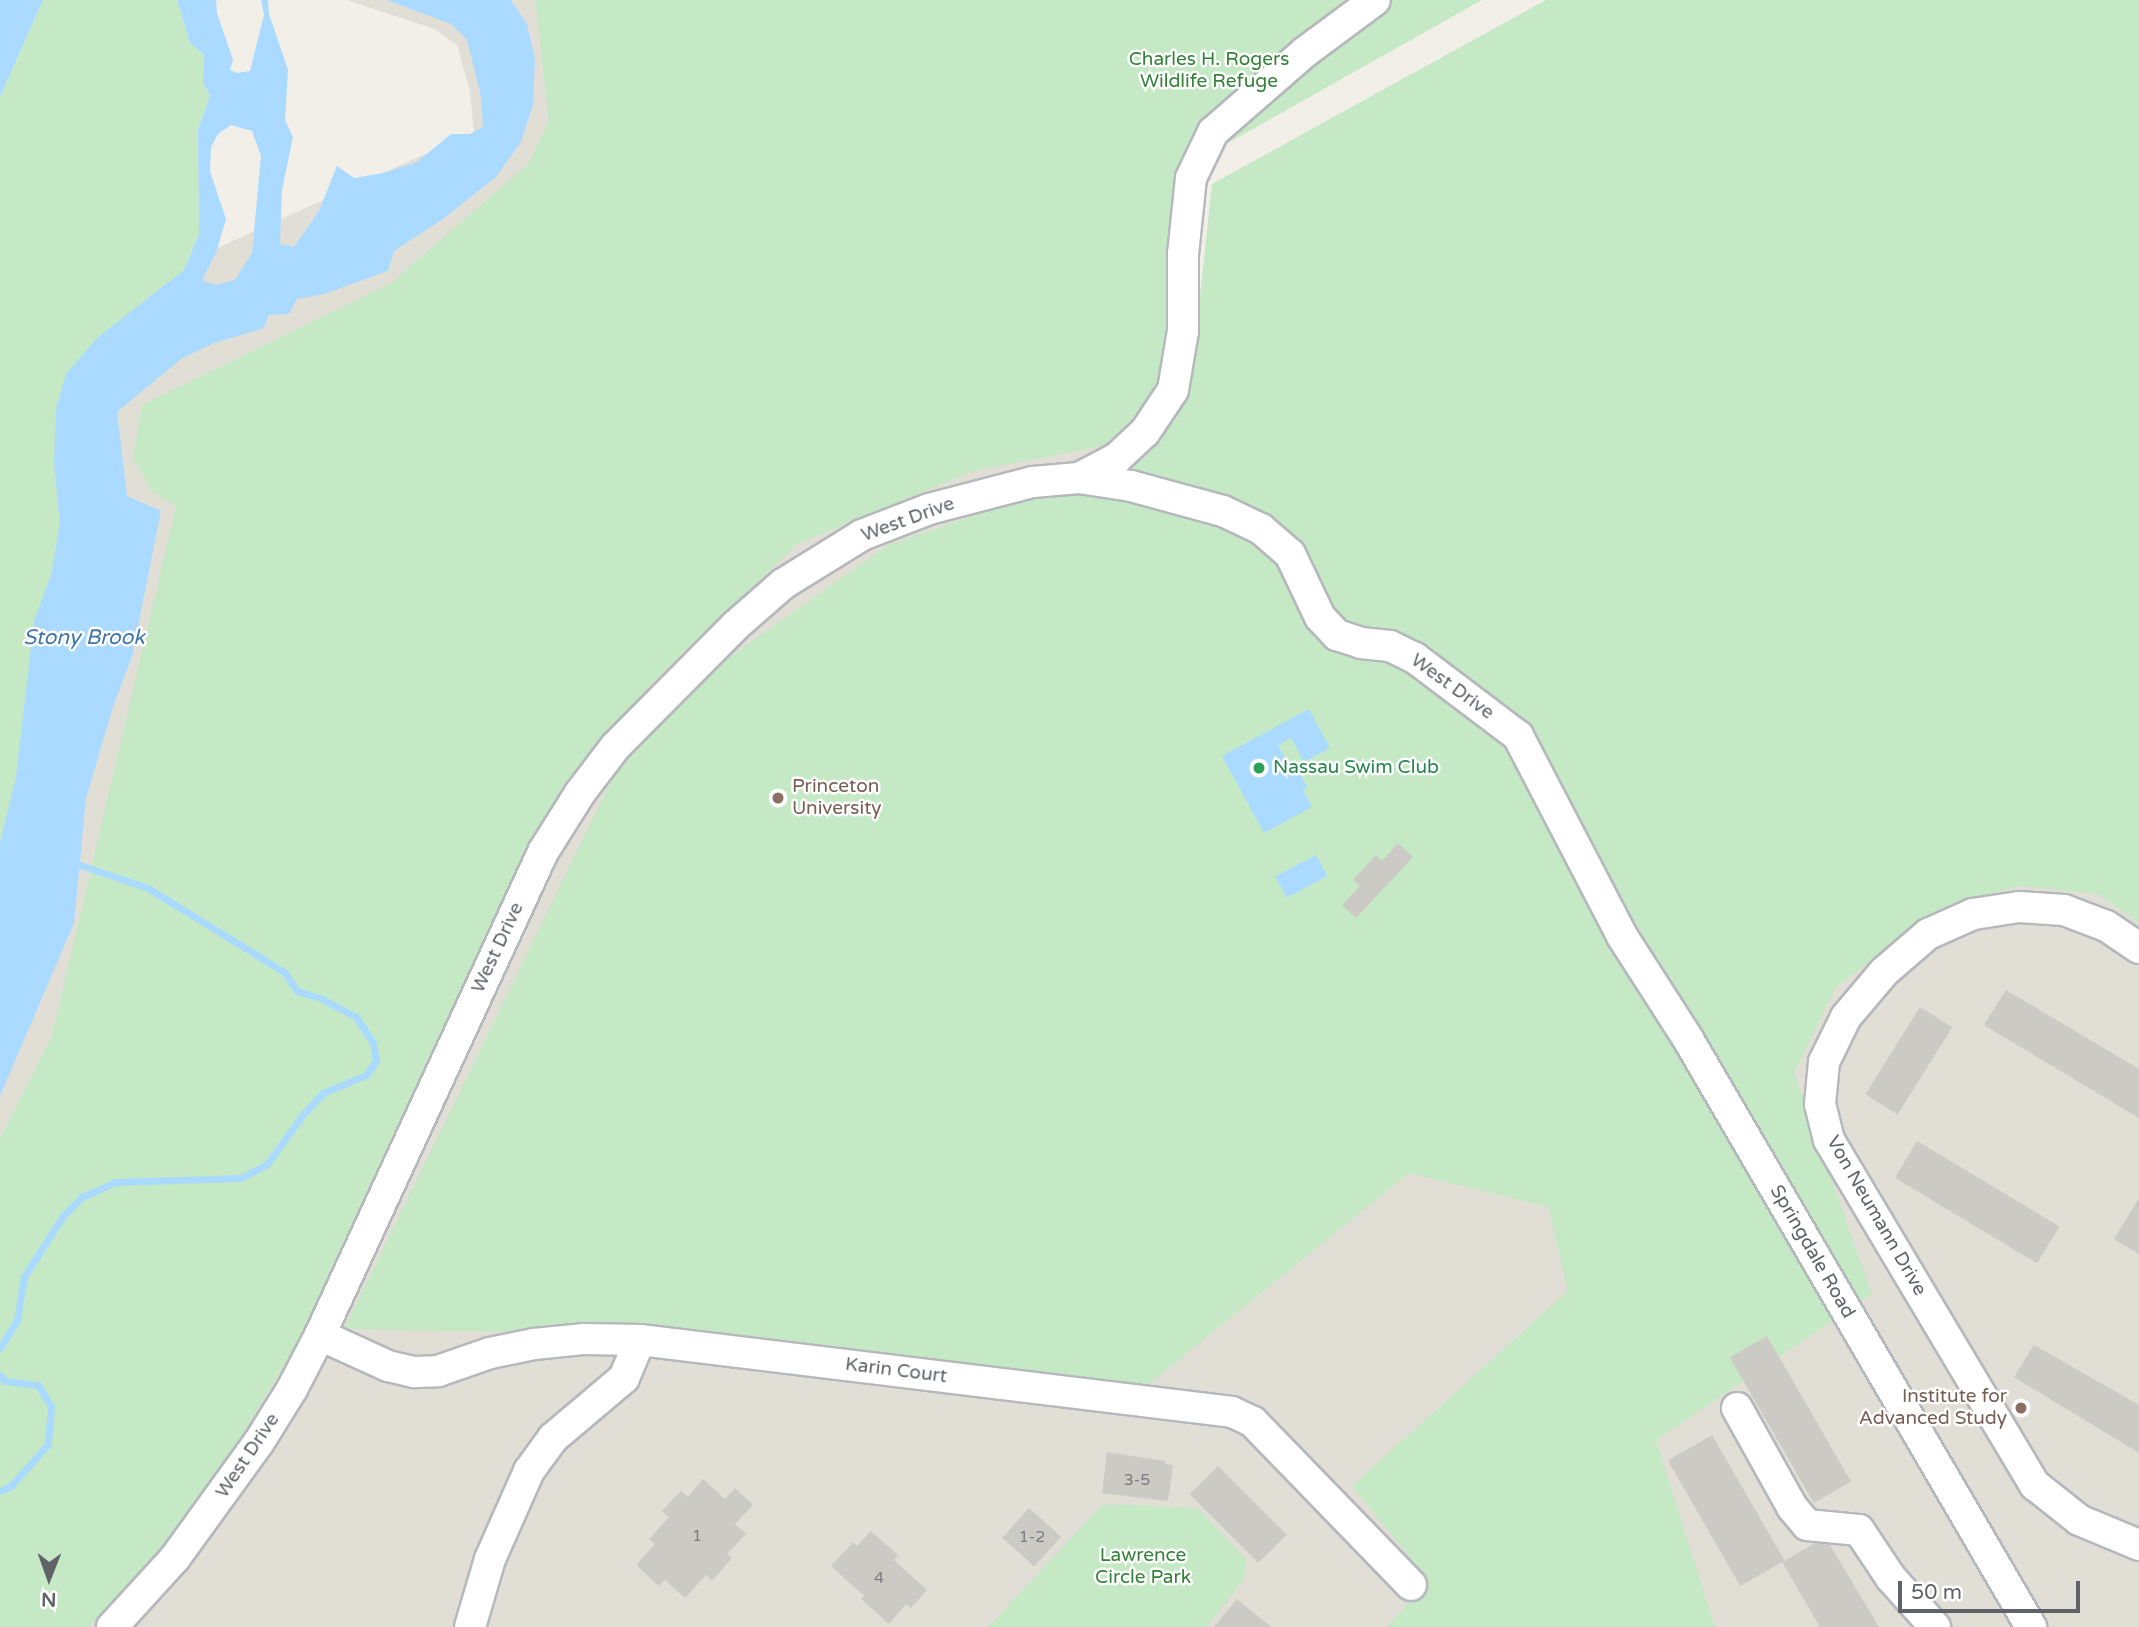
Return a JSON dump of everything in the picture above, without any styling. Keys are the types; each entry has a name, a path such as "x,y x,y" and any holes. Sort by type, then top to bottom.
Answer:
{"street":[{"name":"West Drive","path":"1079,478 1117,458 1146,432 1173,390 1183,331 1183,254 1191,178 1213,132 1305,52 1375,0"},
{"name":"West Drive","path":"112,1627 175,1558 224,1492 292,1389 320,1335 543,852 580,793 615,747 655,704 783,584 862,535 942,506 1033,482 1079,478 1131,486 1223,511 1261,529 1290,554 1320,617 1337,635 1361,643 1390,646 1415,657 1518,736 1590,878"},
{"name":"Springdale Road","path":"1590,878 2031,1627"},
{"name":"Von Neumann Drive","path":"2139,948 2106,926 2064,909 2019,907 1973,914 1928,934 1884,972 1846,1017 1824,1062 1820,1104 1829,1140 2035,1485 2079,1520 2139,1545"},
{"name":"Karin Court","path":"320,1335 388,1366 415,1372 439,1371 490,1353 534,1344 583,1339 640,1340 1231,1412 1253,1422 1411,1585"},
{"path":"470,1627 490,1559 529,1471 554,1438 624,1378 640,1340"},
{"path":"1737,1409 1792,1507 1807,1525 1859,1530 1891,1578 1935,1627"}],"shaded area":[{"name":"Princeton University","path":"347,0 970,0 1361,555 1982,875 2139,842 2139,1627 0,1627 0,815 58,355 164,272 474,132 470,92 457,45 435,29"}],"green space":[{"path":"43,0 177,0 190,43 204,55 203,83 210,96 198,130 199,234 184,270 146,303 56,409 54,464 60,523 51,575 34,621 16,777 0,842 0,97"},
{"name":"Charles H. Rogers Wildlife Refuge","path":"535,0 1482,0 1194,162 1174,239 1163,376 1113,444 973,471 797,544 662,673 590,750 470,983 320,1304 239,1440 142,1573 89,1627 0,1627 0,1138 52,1035 176,506 152,492 133,458 142,405 391,283 528,164 549,120"},
{"path":"1546,0 2139,0 2139,923 2098,894 2020,886 1939,909 1836,987 1794,1073 1872,1294 1656,1440 1715,1627 1387,1627 1429,1581 1352,1486 1568,1291 1548,1207 1409,1173 1145,1387 754,1336 344,1329 641,720 888,545 1146,457 1190,389 1212,184"},
{"name":"Lawrence Circle Park","path":"1103,1504 1198,1508 1247,1561 1244,1579 1206,1627 988,1627"}],"water":[{"path":"0,0 43,0 0,97"},
{"name":"Stony Brook","path":"177,0 216,0 217,13 233,60 230,70 237,73 250,71 264,15 261,0 268,0 269,14 288,70 285,120 293,137 282,190 280,244 294,247 319,211 337,166 354,178 383,173 417,162 451,134 470,134 483,127 481,96 467,40 451,24 387,0 511,0 527,24 535,58 533,105 521,142 496,177 443,219 394,251 388,271 324,294 297,299 289,314 269,315 264,328 214,343 181,359 117,412 127,496 161,511 132,657 114,704 86,798 74,923 0,1096 0,842 16,777 34,621 51,575 60,523 54,464 56,409 66,374 97,338 184,270 199,234 198,130 210,96 203,83 204,55 190,43","holes":["231,125 252,131 261,156 252,253 235,280 216,285 202,280 216,253 226,219 210,171 211,147 218,134"]},
{"name":"Nassau Swim Club","path":"1309,709 1330,748 1304,762 1291,738 1278,745 1294,775 1299,773 1307,787 1303,790 1312,807 1264,833 1222,756"},
{"path":"1316,855 1327,876 1287,898 1275,877"}],"building":[{"path":"1398,843 1413,857 1356,918 1342,905 1360,886 1353,880 1376,855 1382,861"},
{"path":"2006,990 2139,1069 2139,1118 1984,1025"},
{"path":"1920,1007 1952,1027 1898,1114 1865,1094"},
{"path":"1917,1141 2059,1226 2037,1263 1895,1178"},
{"path":"2139,1198 2139,1254 2114,1239"},
{"path":"1767,1336 1851,1481 1814,1503 1730,1358"},
{"path":"2034,1345 2139,1405 2139,1453 2014,1377"},
{"path":"1712,1435 1785,1561 1740,1586 1668,1460"},
{"path":"1107,1452 1165,1461 1165,1464 1173,1465 1168,1501 1102,1493"},
{"path":"1218,1466 1287,1535 1258,1563 1190,1494"},
{"path":"703,1479 725,1499 735,1488 753,1505 735,1524 746,1534 727,1554 732,1558 712,1581 706,1575 685,1598 665,1580 659,1586 636,1565 655,1544 649,1539 669,1517 662,1511 681,1491 688,1497"},
{"path":"1029,1508 1061,1537 1034,1566 1002,1538"},
{"path":"871,1531 898,1555 894,1560 927,1590 911,1608 906,1604 889,1624 861,1599 864,1596 831,1566 853,1542 857,1546"},
{"path":"1815,1543 1830,1545 1879,1627 1820,1627 1782,1562"},
{"path":"1237,1599 1271,1627 1214,1627"}],"waterway":[{"path":"0,1348 17,1320 24,1277 63,1216 82,1197 115,1182 241,1178 267,1164 304,1113 323,1093 366,1075 376,1061 373,1043 356,1017 320,998 297,991 284,972 148,888 71,862"},
{"path":"0,1375 4,1381 38,1385 51,1407 48,1444 11,1486 0,1491"}],"place":[{"name":"Nassau Swim Club","path":"1259,768"},
{"name":"Princeton University","path":"778,798"},
{"name":"Institute for Advanced Study","path":"2021,1408"}]}
